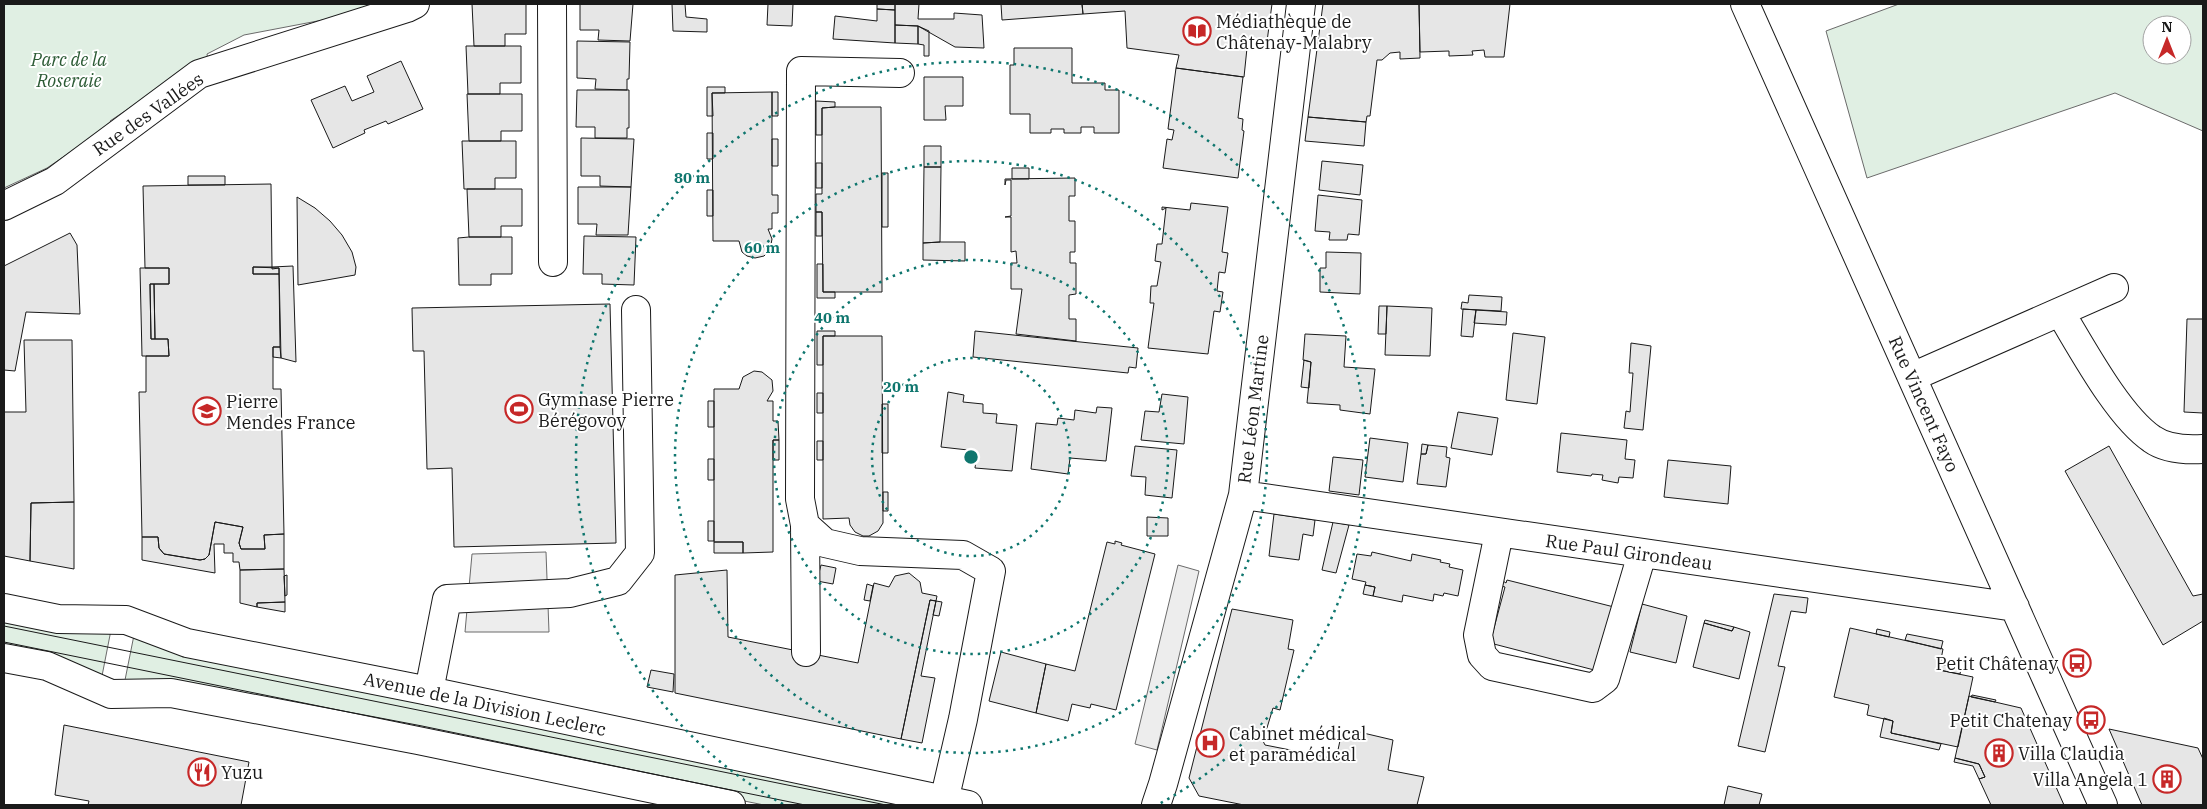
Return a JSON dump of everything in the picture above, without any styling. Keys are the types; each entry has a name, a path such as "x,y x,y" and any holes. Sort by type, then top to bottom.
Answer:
{"street":[{"name":"Rue des Vallées","path":"4,206 55,181 199,74 415,4"},
{"path":"552,4 553,262"},
{"name":"Rue Léon Martine","path":"1156,805 1242,496 1301,4"},
{"name":"Rue Vincent Fayo","path":"1745,4 2103,805"},
{"path":"806,652 805,525 800,489 801,71 900,73"},
{"path":"1912,378 2114,288"},
{"path":"429,691 447,599 570,593 618,581 640,553 636,310"},
{"path":"2060,312 2123,411 2152,440 2185,450 2203,449"},
{"name":"Rue Paul Girondeau","path":"1242,496 2015,608"},
{"path":"805,525 825,543 860,551 963,555 991,571 963,719 956,803"},
{"path":"1499,533 1478,635 1482,655 1492,666 1593,688 1605,679 1642,554"},
{"name":"Avenue de la Division Leclerc","path":"4,608 58,619 126,620 187,643 429,691 956,803"},
{"path":"4,658 47,666 111,694 171,692 418,740 730,805"}],"green space":[{"name":"Parc de la Roseraie","path":"4,4 370,4 349,15 244,35 207,54 208,60 182,73 110,121 112,124 47,168 4,188"},
{"path":"1899,4 2203,4 2203,131 2115,93 1867,178 1826,31"},
{"path":"4,618 111,630 101,681 4,652"},
{"path":"134,635 926,805 764,805 173,685 124,685"}],"shaded area":[{"path":"546,552 549,632 465,632 472,554"},
{"path":"1178,565 1199,571 1157,750 1135,744"}],"building":[{"path":"472,4 526,4 526,34 505,34 505,46 474,46"},
{"path":"580,4 633,4 630,41 598,40 599,30 580,30"},
{"path":"672,4 685,4 686,17 707,19 707,32 673,31"},
{"path":"768,4 793,4 792,26 767,25"},
{"path":"877,4 895,4 895,10 877,9"},
{"path":"895,4 919,4 918,19 954,19 954,13 982,15 984,48 955,47 918,26 895,25"},
{"path":"1001,4 1082,4 1083,14 1002,20"},
{"name":"Médiathèque de Châtenay-Malabry","path":"1082,4 1272,4 1266,49 1247,48 1244,77 1176,68 1179,55 1127,48 1125,11 1083,14"},
{"path":"1323,4 1419,4 1420,58 1400,59 1400,52 1390,53 1382,60 1377,60 1370,116 1367,116 1366,122 1308,117"},
{"path":"1419,4 1510,4 1504,57 1485,57 1484,50 1472,51 1473,55 1449,56 1449,51 1420,52"},
{"path":"877,9 895,10 895,43 833,39 835,16 877,21"},
{"path":"895,25 918,26 918,44 895,43"},
{"path":"918,26 929,31 929,56 924,56 924,45 918,44"},
{"path":"577,41 630,42 627,90 595,89 596,79 577,78"},
{"path":"466,46 521,46 521,83 500,83 500,94 468,94"},
{"path":"1014,48 1072,48 1072,83 1105,83 1105,90 1119,90 1119,133 1094,133 1094,127 1081,127 1081,133 1064,133 1064,129 1051,129 1051,133 1030,133 1030,114 1010,114 1010,65 1014,65"},
{"path":"401,61 423,109 388,124 386,121 364,130 365,133 333,148 311,100 345,86 352,101 374,92 367,76"},
{"path":"1176,68 1243,77 1238,118 1243,119 1242,130 1244,131 1238,178 1163,168 1167,139 1172,140 1174,130 1168,129"},
{"path":"924,77 963,77 963,106 945,106 946,120 924,120"},
{"path":"707,87 725,87 725,93 712,93 713,116 707,116"},
{"path":"577,90 629,90 629,128 627,128 627,138 595,138 595,127 576,127"},
{"path":"772,92 772,195 778,195 778,213 772,213 772,229 768,229 772,239 770,250 764,256 755,258 747,256 742,252 739,241 713,241 712,93"},
{"path":"772,92 778,92 778,116 772,116"},
{"path":"467,94 522,94 522,131 501,131 501,141 469,141"},
{"path":"816,101 835,102 835,107 822,108 822,135 816,135"},
{"path":"881,107 882,292 823,292 822,212 816,212 816,194 822,194 822,108"},
{"path":"1308,117 1366,122 1364,146 1305,141"},
{"path":"707,133 713,133 713,159 707,159"},
{"path":"581,138 634,139 631,187 600,186 600,176 581,176"},
{"path":"772,139 778,139 778,166 772,166"},
{"path":"462,141 516,141 516,178 495,178 495,189 464,189"},
{"path":"924,146 941,146 941,167 924,167"},
{"path":"1322,161 1363,165 1360,195 1319,190"},
{"path":"816,163 822,163 822,188 816,188"},
{"path":"924,167 941,167 940,242 923,243"},
{"path":"1012,168 1029,168 1029,179 1012,179"},
{"path":"882,173 888,173 888,227 882,227"},
{"path":"188,176 225,176 225,185 188,185"},
{"path":"1075,178 1075,196 1069,196 1069,221 1075,221 1075,252 1070,252 1070,263 1076,263 1076,294 1069,295 1069,319 1076,319 1076,341 1016,334 1022,289 1011,289 1011,263 1017,263 1016,251 1011,252 1011,217 1005,217 1011,216 1011,180 1006,180 1005,185 1005,179"},
{"path":"271,184 272,267 253,267 253,274 279,274 280,347 273,347 273,389 281,389 284,534 264,535 265,549 241,549 239,543 243,527 215,522 209,555 205,559 200,560 164,554 159,548 158,537 142,537 139,392 146,392 146,356 169,356 168,339 155,339 154,284 169,284 169,268 145,268 143,186"},
{"path":"578,187 631,187 628,235 596,235 597,224 578,224"},
{"path":"467,189 522,189 522,226 501,226 501,237 469,237"},
{"path":"707,190 713,190 713,216 707,216"},
{"path":"1318,195 1362,200 1359,235 1348,234 1347,240 1329,240 1330,232 1315,231"},
{"path":"297,197 315,208 342,235 352,252 356,267 355,275 298,285"},
{"path":"1191,203 1228,207 1222,252 1228,253 1225,273 1219,272 1217,291 1223,292 1220,312 1214,311 1208,354 1148,348 1154,303 1150,303 1151,286 1157,286 1161,262 1155,261 1157,244 1162,244 1166,208 1162,210 1162,207 1190,210"},
{"path":"816,212 822,212 822,236 816,236"},
{"path":"70,233 77,245 80,314 26,312 15,371 4,370 4,266"},
{"path":"584,236 636,237 634,285 602,284 602,274 583,274"},
{"path":"512,237 512,274 491,274 491,285 459,285 458,238"},
{"path":"965,242 965,261 923,260 923,243"},
{"path":"1326,252 1361,253 1360,294 1320,292 1320,268 1326,268"},
{"path":"817,264 823,264 823,292 835,292 835,298 817,298"},
{"path":"293,266 296,362 281,358 279,268 272,269 272,267"},
{"path":"253,267 279,268 279,274 253,274"},
{"path":"140,268 169,268 169,284 150,284 151,339 168,339 169,356 142,356"},
{"path":"150,284 154,284 155,339 151,339"},
{"path":"1469,295 1502,297 1501,311 1461,309 1462,302 1468,303"},
{"name":"Gymnase Pierre Bérégovoy","path":"610,304 616,543 454,547 452,468 427,469 424,351 413,351 412,308"},
{"path":"1379,306 1387,306 1386,334 1378,334"},
{"path":"1387,306 1432,308 1430,356 1385,355"},
{"path":"1463,309 1476,310 1473,337 1461,336"},
{"path":"1476,310 1507,312 1506,325 1474,323"},
{"path":"2187,319 2203,319 2203,413 2184,412"},
{"path":"817,331 835,331 835,336 823,336 823,365 817,365"},
{"path":"975,331 1138,348 1136,368 1129,367 1128,373 973,357"},
{"path":"1513,333 1545,337 1537,404 1506,400"},
{"path":"1305,334 1346,336 1344,367 1375,369 1370,414 1340,410 1340,405 1307,403 1311,362 1303,360"},
{"path":"823,336 882,336 883,523 878,531 869,536 863,536 855,532 850,525 849,518 823,519"},
{"path":"24,340 72,340 74,502 31,503 30,561 4,556 4,412 26,412"},
{"path":"1631,343 1651,346 1643,430 1624,428 1626,411 1630,412 1633,373 1629,373"},
{"path":"273,347 280,347 281,358 273,357"},
{"path":"1304,360 1311,362 1309,388 1301,387"},
{"path":"754,371 762,372 772,380 773,391 767,401 773,401 773,421 778,421 779,440 773,440 773,552 743,553 743,542 714,542 714,389 739,389 743,377"},
{"path":"948,392 964,395 963,402 983,404 983,413 997,414 996,423 1017,425 1012,471 975,468 977,451 941,447"},
{"path":"817,393 823,393 823,413 817,413"},
{"path":"1162,394 1188,397 1184,444 1141,440 1145,411 1159,412"},
{"path":"708,401 714,401 714,427 708,427"},
{"path":"882,404 888,404 888,453 882,453"},
{"path":"1097,407 1112,408 1106,461 1070,458 1068,474 1031,469 1036,423 1057,425 1058,418 1074,420 1075,410 1096,413"},
{"path":"1458,412 1498,418 1492,455 1451,448"},
{"path":"1561,433 1627,440 1625,459 1635,460 1633,478 1619,477 1618,483 1602,480 1603,475 1592,474 1591,476 1557,472"},
{"path":"1370,438 1408,443 1403,482 1365,477"},
{"path":"773,440 779,440 779,460 773,460"},
{"path":"817,441 823,441 823,460 817,460"},
{"path":"1422,444 1428,445 1426,454 1421,454"},
{"path":"1428,445 1447,447 1446,457 1450,458 1446,487 1417,484 1421,454 1426,454"},
{"path":"1135,446 1177,450 1172,498 1145,495 1146,477 1131,476"},
{"path":"2109,446 2193,596 2203,594 2203,621 2163,645 2065,471"},
{"path":"1333,457 1363,460 1359,495 1329,491"},
{"path":"708,459 714,459 714,480 708,480"},
{"path":"1668,460 1731,466 1728,504 1664,497"},
{"path":"883,492 888,492 888,511 883,511"},
{"path":"74,502 74,569 30,561 31,503"},
{"path":"1274,514 1315,520 1313,536 1303,534 1299,560 1269,556"},
{"path":"1147,517 1168,518 1168,536 1147,536"},
{"path":"708,521 714,521 714,541 708,541"},
{"path":"215,522 243,527 239,543 241,549 265,549 264,535 284,534 284,569 240,570 239,562 233,562 233,553 224,553 224,544 214,544 215,573 142,560 142,537 158,537 159,548 164,554 200,560 205,559 209,555"},
{"path":"1333,522 1349,525 1336,573 1322,570"},
{"path":"1115,541 1122,543 1121,545 1155,554 1116,710 1091,704 1090,708 1072,704 1068,721 1036,713 1046,664 1075,671 1107,542 1115,544"},
{"path":"714,542 743,542 743,553 714,553"},
{"path":"1372,552 1411,561 1412,554 1441,560 1440,562 1450,564 1449,567 1463,570 1458,596 1444,593 1443,596 1434,594 1433,601 1403,595 1402,602 1373,596 1375,587 1365,585 1366,582 1352,579 1357,554 1371,556"},
{"path":"821,565 836,568 833,584 817,581"},
{"path":"284,569 285,602 257,603 257,607 240,603 240,570"},
{"path":"727,570 728,637 858,663 874,583 889,587 895,576 909,573 920,582 922,593 937,596 936,601 930,600 901,739 675,693 675,575"},
{"path":"287,575 287,595 285,596 284,576"},
{"path":"1507,580 1614,607 1598,671 1490,643 1505,587 1501,586 1503,581 1506,583"},
{"path":"867,584 873,586 870,601 864,600"},
{"path":"1365,585 1375,587 1373,596 1363,594"},
{"path":"1774,594 1808,598 1806,613 1791,611 1778,666 1785,667 1765,752 1738,746"},
{"path":"930,600 936,601 921,676 935,678 922,743 901,739"},
{"path":"936,601 942,602 939,616 933,615"},
{"path":"285,602 285,612 257,607 257,603"},
{"path":"1642,604 1687,616 1676,663 1630,652"},
{"path":"1232,609 1293,620 1288,649 1294,650 1280,710 1273,708 1263,741 1265,745 1336,759 1341,736 1356,740 1359,732 1393,740 1388,770 1424,777 1417,805 1244,805 1199,796 1189,778"},
{"path":"1705,620 1734,627 1732,631 1704,623"},
{"path":"1704,623 1732,631 1734,627 1750,632 1739,679 1693,667"},
{"path":"1850,628 1943,649 1939,670 1973,677 1958,747 1891,733 1893,721 1867,715 1869,705 1834,697"},
{"path":"1877,629 1890,632 1889,637 1876,634"},
{"path":"1907,634 1943,641 1941,649 1905,640"},
{"path":"1001,652 1046,664 1036,713 989,701"},
{"path":"1940,664 1961,669 1960,674 1939,670"},
{"path":"651,670 674,674 673,692 647,687"},
{"path":"1972,695 1996,700 1995,702 1971,697"},
{"name":"Villa Claudia","path":"1969,696 2021,708 2064,805 1991,805 1979,779 1985,777 1979,764 1955,758"},
{"path":"1884,718 1893,721 1891,733 1941,744 1939,750 1880,737"},
{"path":"64,725 249,762 241,805 88,805 89,801 55,795"},
{"name":"Villa Angela 1","path":"2109,729 2198,748 2203,759 2203,805 2142,805"},
{"path":"1955,758 1979,764 1985,777 1979,779 1973,766 1954,762"},
{"path":"1728,786 1762,794 1759,805 1724,805"}],"tram line":[{"path":"4,626 886,805"},
{"path":"4,642 805,805"}],"place":[{"name":"Médiathèque de Châtenay-Malabry","path":"1197,31"},
{"name":"Gymnase Pierre Bérégovoy","path":"519,409"},
{"name":"Pierre Mendes France","path":"207,411"},
{"name":"Petit Châtenay","path":"2077,663"},
{"name":"Petit Chatenay","path":"2091,720"},
{"name":"Cabinet médical et paramédical","path":"1210,743"},
{"name":"Villa Claudia","path":"1999,753"},
{"name":"Yuzu","path":"202,772"},
{"name":"Villa Angela 1","path":"2167,779"}]}
